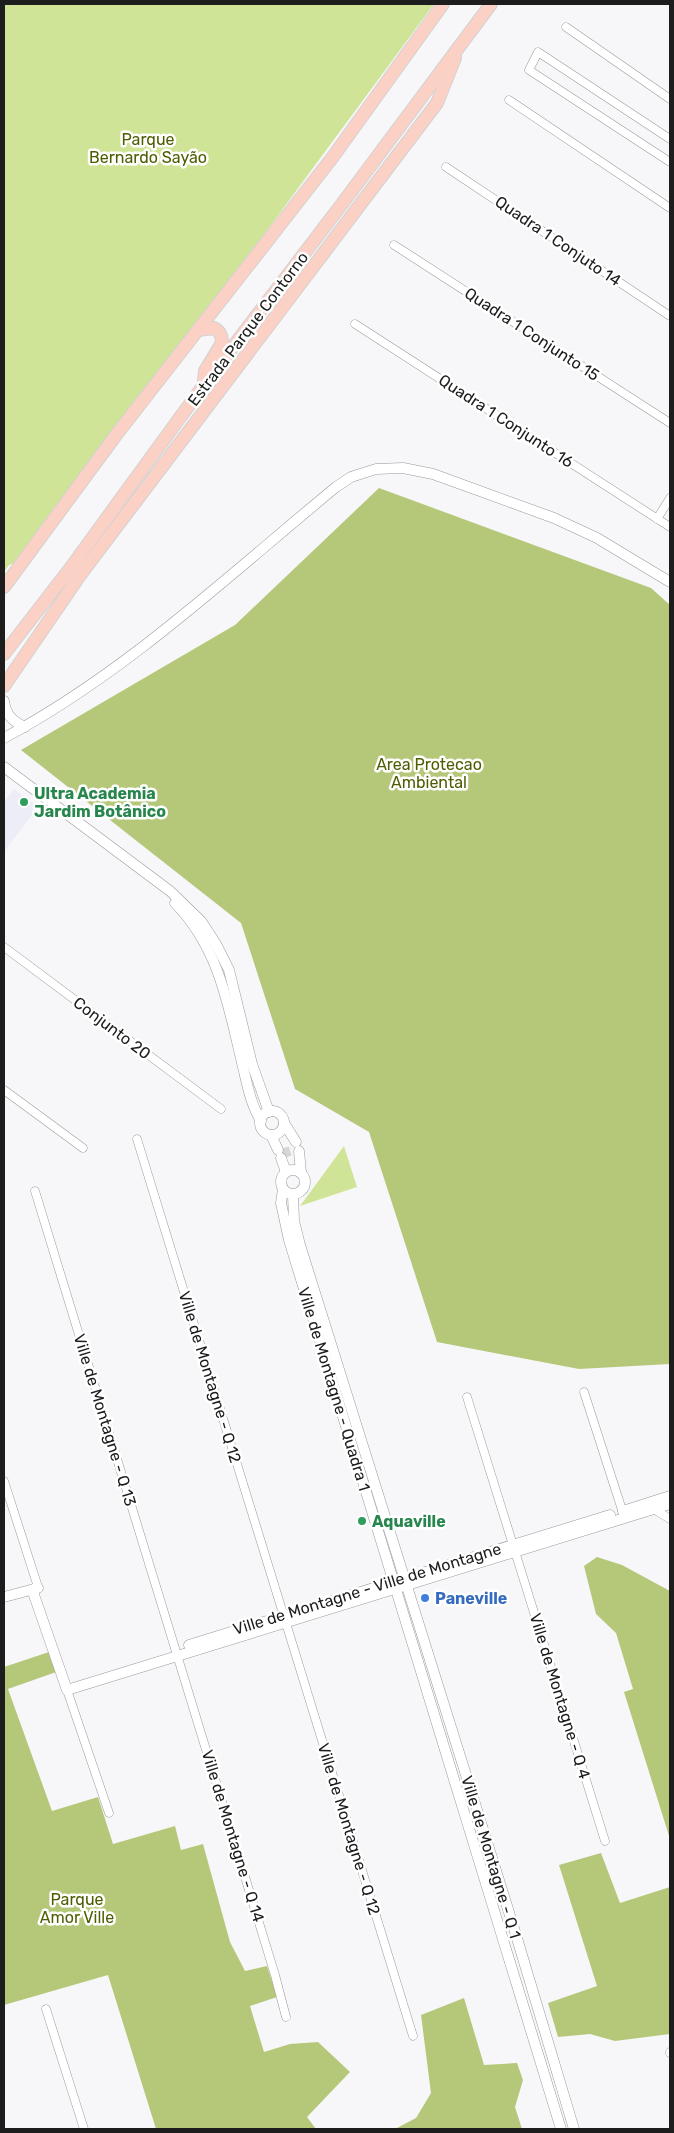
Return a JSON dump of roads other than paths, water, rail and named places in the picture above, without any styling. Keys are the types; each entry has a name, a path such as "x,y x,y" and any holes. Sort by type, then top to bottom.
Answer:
{"main road":[{"path":"4,587 116,435 332,158 443,4"},
{"name":"Estrada Parque Contorno","path":"4,654 490,4"},
{"path":"71,587 437,103 445,87 460,45"},
{"path":"198,330 211,327 217,330 222,338 222,342 205,371 203,386"},
{"path":"5,687 89,558 106,520"}],"street":[{"path":"566,27 670,99"},
{"path":"670,139 538,52 529,70 670,162"},
{"path":"509,100 670,208"},
{"name":"Quadra 1 Conjuto 14","path":"446,167 670,316"},
{"name":"Quadra 1 Conjunto 15","path":"394,245 670,423"},
{"name":"Quadra 1 Conjunto 16","path":"355,324 670,527"},
{"path":"4,738 112,671 174,624 336,487 360,473 376,469 403,468 433,474 554,518 605,542 670,582"},
{"path":"657,519 670,498"},
{"path":"4,701 8,716 14,722 25,726"},
{"path":"4,767 179,898 201,921 224,958 229,970 252,1064 269,1112"},
{"path":"152,879 183,911 212,955 231,1017 251,1098 264,1131 273,1134 293,1172 305,1180 302,1191 293,1195 282,1189 281,1179 293,1172 298,1146 284,1123 282,1115 274,1111 269,1112 261,1121"},
{"name":"Conjunto 20","path":"4,947 221,1108"},
{"path":"4,1090 83,1148"},
{"path":"273,1134 283,1128 284,1123"},
{"name":"Ville de Montagne - Q 12","path":"137,1140 413,2036"},
{"name":"Ville de Montagne - Quadra 1","path":"282,1189 281,1203 285,1223 366,1456 399,1583"},
{"name":"Ville de Montagne - Q 13","path":"35,1191 176,1653"},
{"name":"Ville de Montagne - Quadra 1","path":"293,1195 293,1210 298,1237 356,1460 399,1583"},
{"path":"584,1392 624,1514"},
{"name":"Ville de Montagne - Q 4","path":"467,1397 605,1841"},
{"path":"356,1460 366,1456"},
{"path":"4,1481 36,1590 109,1813"},
{"path":"662,1504 670,1519"},
{"name":"Ville de Montagne - Ville de Montagne","path":"68,1688 399,1583 662,1504"},
{"name":"Ville de Montagne - Q 1","path":"399,1583 446,1713 513,1925 574,2129"},
{"name":"Ville de Montagne - Q 1","path":"399,1583 435,1717 562,2129"},
{"path":"4,1597 36,1590"},
{"path":"4,1605 36,1590"},
{"name":"Ville de Montagne - Q 14","path":"176,1653 286,2017"},
{"path":"435,1717 446,1713"},
{"path":"500,1928 513,1925"},
{"path":"46,2009 84,2129"}],"tunnel":[{"path":"284,1148 287,1157"}],"place":[{"name":"Ultra Academia Jardim Botânico","path":"24,802"},
{"name":"Aquaville","path":"362,1521"},
{"name":"Paneville","path":"425,1598"}],"park label":[{"name":"Parque Bernardo Sayão","path":"148,148"},
{"name":"Area Protecao Ambiental","path":"429,773"},
{"name":"Parque Amor Ville","path":"77,1908"}]}
